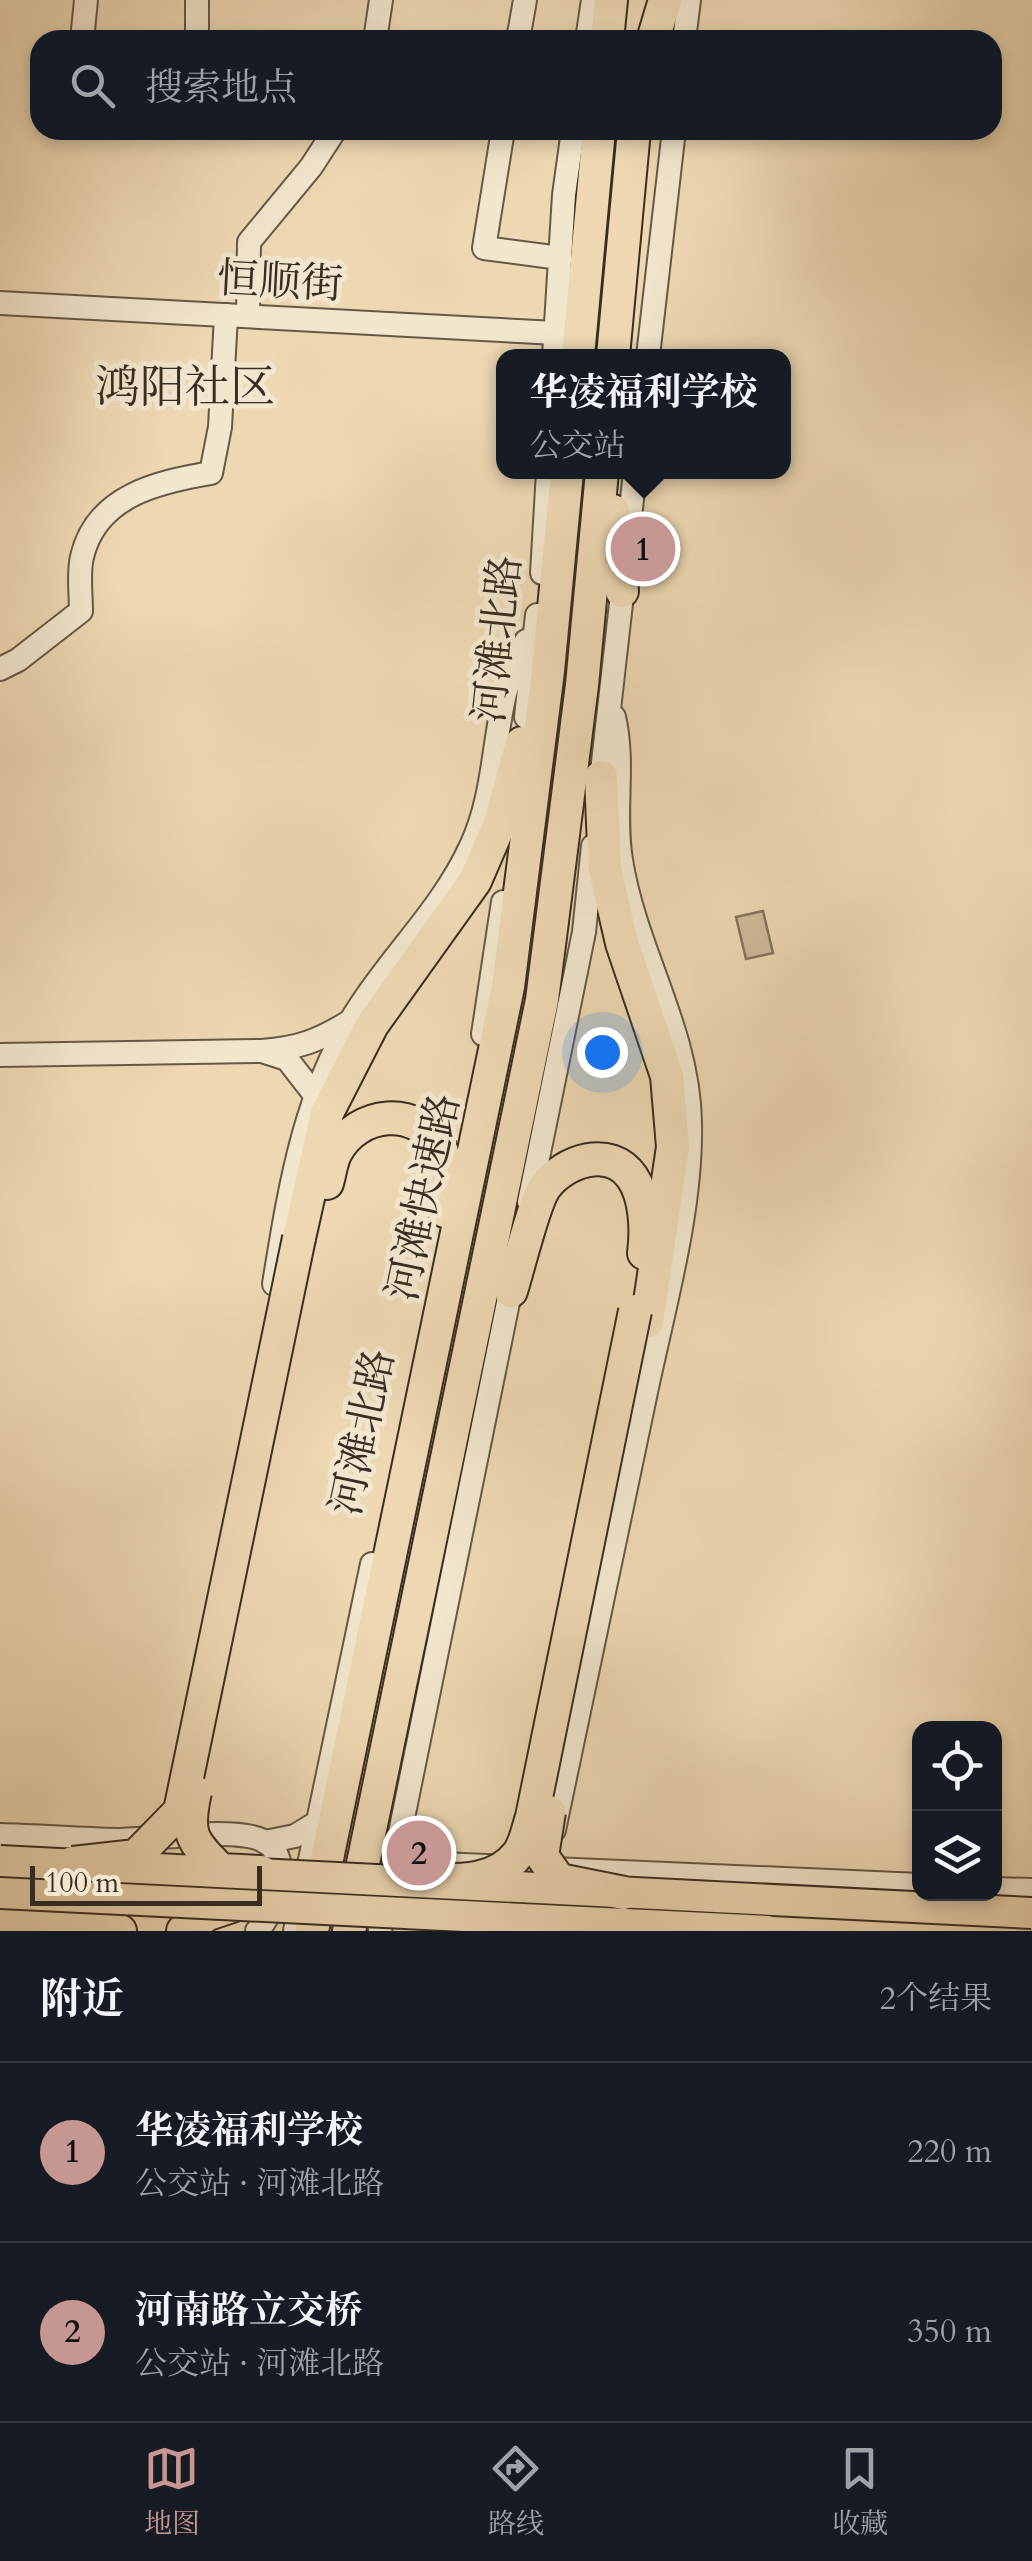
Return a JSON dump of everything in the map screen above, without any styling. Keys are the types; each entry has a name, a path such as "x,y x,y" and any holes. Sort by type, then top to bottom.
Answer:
{"highway":[{"path":"609,30 611,0"},
{"path":"644,30 646,0"},
{"path":"656,30 666,0"},
{"path":"561,348 597,140"},
{"path":"614,349 633,140"},
{"path":"542,574 562,479"},
{"name":"河滩快速路","path":"312,1931 508,987 548,671 563,479"},
{"name":"河滩快速路","path":"349,1931 542,1000 604,479"},
{"path":"606,479 622,591"},
{"path":"263,1857 221,1870 202,1851 188,1823 308,1239 327,1113 372,1025 474,880 500,823 524,733"},
{"path":"601,777 605,870 622,943 667,1076 673,1147 542,1856 558,1880 624,1893"},
{"path":"73,1863 136,1856 180,1812 308,1239 336,1151 357,1129 381,1118 404,1118 428,1130 442,1151 446,1211"},
{"path":"401,1871 468,1879 496,1875 520,1852 532,1817 641,1317 646,1234 640,1194 630,1174 610,1162 589,1158 568,1166 544,1188 511,1291"},
{"path":"0,1918 106,1924 126,1931 132,1912 105,1898"},
{"path":"183,1931 208,1914 232,1906"}],"main road":[{"path":"0,1861 73,1863 263,1857 624,1893 1032,1914"},
{"path":"0,1893 454,1923 767,1931"}],"street":[{"path":"83,30 86,0"},
{"path":"197,0 197,30"},
{"path":"376,30 381,0"},
{"path":"520,30 524,0"},
{"path":"588,30 593,0"},
{"path":"685,30 689,0"},
{"path":"0,669 81,612 81,560 91,531 131,492 210,473 249,242 311,167 328,140"},
{"path":"501,140 484,248 560,258"},
{"path":"561,348 560,258 572,140"},
{"path":"649,349 673,140"},
{"name":"恒顺街","path":"0,303 561,348"},
{"name":"恒顺街","path":"0,318 233,319"},
{"name":"河滩北路","path":"295,1931 486,1018 524,733 542,574 548,479"},
{"path":"380,1931 401,1871 584,932 635,479"},
{"path":"133,1839 169,1794 274,1288 296,1159 315,1095 352,1020 448,891 472,845 488,804 505,694 538,610"},
{"path":"561,1869 552,1859 552,1839 671,1271 689,1166 685,1064 620,860 620,744 610,699"},
{"path":"0,1056 296,1048 323,1038 352,1020"},
{"path":"262,1051 286,1060 315,1095"},
{"path":"263,1857 318,1822"},
{"path":"0,1835 133,1839 233,1835 263,1857 276,1854 280,1877 277,1901 257,1931"},
{"path":"401,1871 561,1869 912,1885"},
{"path":"1002,1888 1032,1890"}],"shaded area":[{"path":"763,911 773,953 746,959 736,917"}],"place":[{"name":"华凌福利学校","path":"643,549"},
{"name":"河南路立交桥","path":"419,1853"}],"district":[{"name":"鸿阳社区","path":"185,386"}]}
